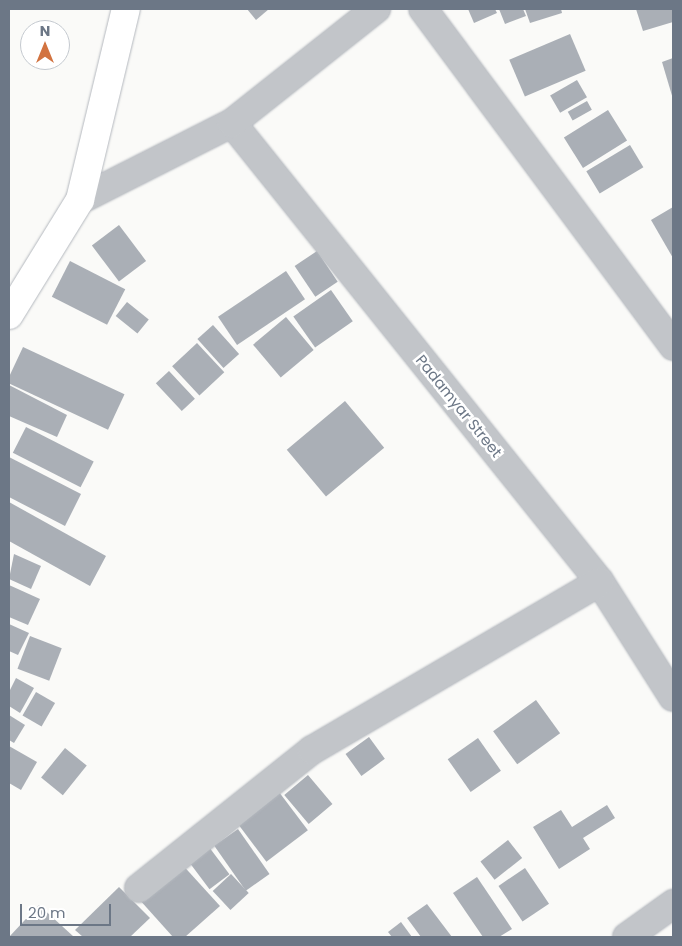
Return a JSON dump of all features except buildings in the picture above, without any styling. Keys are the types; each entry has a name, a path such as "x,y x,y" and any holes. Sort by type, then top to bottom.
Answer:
{"street":[{"path":"9,315 80,200 126,9"},
{"path":"80,200 232,123 376,9"},
{"path":"423,9 673,346"},
{"name":"Padamyar Street","path":"232,123 600,582 673,697"},
{"path":"139,888 312,750 600,582"},
{"path":"627,937 673,904"}]}
